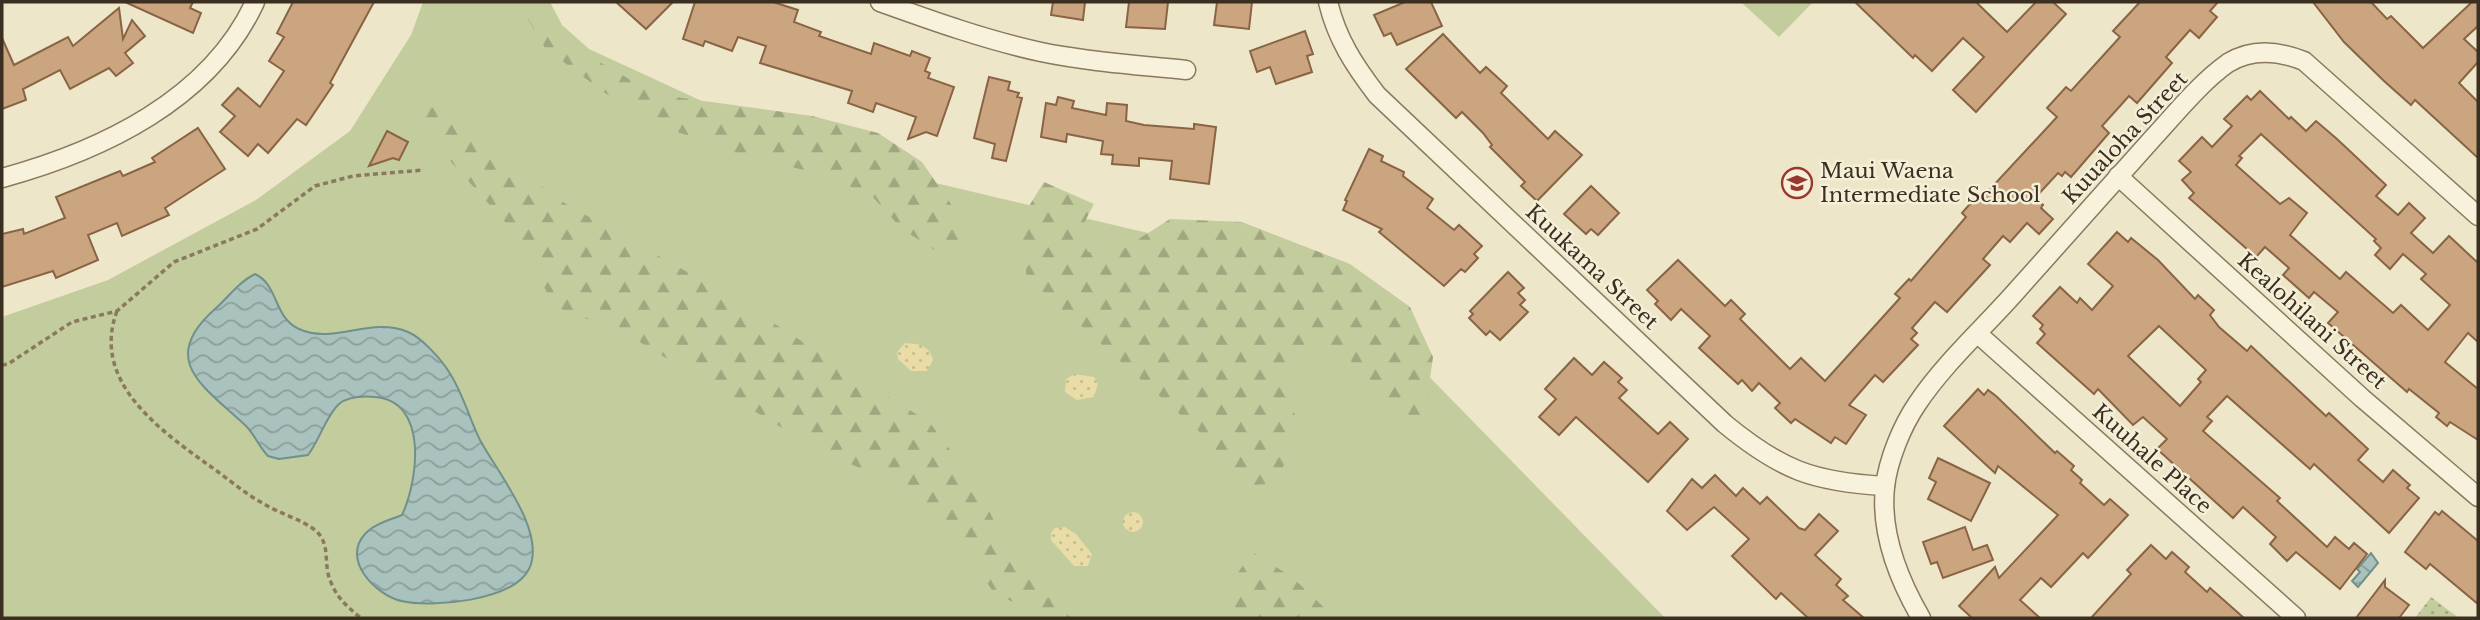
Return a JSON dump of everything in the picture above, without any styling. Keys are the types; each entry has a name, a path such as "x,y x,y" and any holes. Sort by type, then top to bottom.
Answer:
{"street":[{"path":"2,178 45,166 109,138 186,90 232,42 255,2"},
{"path":"880,2 922,9 958,31 1040,52 1186,70"},
{"name":"Kuukama Street","path":"1328,2 1334,27 1346,54 1377,96 1725,424 1758,451 1788,468 1814,478 1885,486"},
{"name":"Kuualoha Street","path":"1921,618 1909,597 1891,547 1885,486 1894,454 1917,404 2118,176 2175,114 2227,64 2245,55 2286,53 2304,61 2478,216"},
{"name":"Kealohilani Street","path":"2118,176 2362,398 2478,498"},
{"name":"Kuuhale Place","path":"1978,334 2296,618"}],"path":[{"path":"2,365 8,364 72,322 117,311 174,262 257,229 315,186 353,176 423,170"},
{"path":"117,311 111,327 110,353 120,381 147,418 262,504 317,532 325,543 328,575 339,600 361,618"}],"green space":[{"path":"423,2 550,2 562,25 589,49 732,115 893,173 1199,245 1407,354 1665,618 2,618 2,317 108,280 256,200 350,131 411,35"},
{"path":"1741,2 1813,2 1779,37"},
{"path":"526,16 566,43 631,80 675,97 812,116 878,133 922,162 971,233 938,252 902,229 870,194 804,170 731,152 675,131 605,93 545,48"},
{"path":"400,105 444,108 489,147 566,204 739,301 930,423 976,485 1004,541 1090,616 1047,618 994,593 955,536 914,492 819,450 628,335 553,306 524,243"},
{"path":"1044,182 1094,204 1079,233 1088,252 1120,251 1170,219 1242,222 1350,264 1410,307 1433,357 1424,423 1397,411 1347,357 1294,346 1279,384 1302,428 1275,483 1249,486 1202,434 1027,278 1019,222"},
{"path":"1252,552 1292,577 1335,618 1222,618 1227,589"},
{"path":"2431,597 2459,618 2415,618"}],"sand":[{"path":"905,343 919,345 929,351 933,360 927,371 911,371 898,359 897,352"},
{"path":"1074,374 1094,377 1098,383 1094,397 1077,400 1065,392 1066,379"},
{"path":"1133,512 1140,515 1143,522 1140,529 1133,532 1126,529 1123,522 1126,515"},
{"path":"1065,527 1076,534 1092,554 1088,566 1074,566 1051,540 1051,533 1055,528"}],"water":[{"path":"255,274 268,286 285,317 299,329 326,334 366,328 394,328 413,335 436,355 454,380 480,440 526,520 533,554 529,569 520,580 490,595 471,600 432,603 401,601 381,592 372,584 359,565 359,544 373,528 402,515 412,483 415,445 404,412 392,402 375,397 347,399 334,409 308,455 279,459 268,456 249,430 193,373 188,359 189,344 198,327 238,286"},
{"path":"2371,553 2378,563 2358,587 2352,581 2360,572 2357,569"}],"building":[{"path":"125,2 193,2 190,8 201,13 193,33"},
{"path":"293,2 374,2 330,83 333,85 306,125 297,119 268,153 258,144 248,156 220,132 235,116 222,105 238,88 260,107 284,71 269,61 284,37 277,33"},
{"path":"616,2 673,2 646,29"},
{"path":"695,2 773,2 798,10 794,22 821,32 819,36 871,54 874,43 910,56 912,51 930,58 925,71 930,73 928,78 954,87 937,136 926,132 908,139 916,117 876,103 873,112 848,103 852,91 760,63 766,46 738,37 732,51 705,41 703,46 683,39"},
{"path":"1053,2 1085,2 1083,20 1051,15"},
{"path":"1129,2 1168,2 1165,29 1126,27"},
{"path":"1217,2 1252,2 1249,29 1214,25"},
{"path":"1405,2 1431,2 1442,26 1397,45 1391,33 1384,36 1374,15"},
{"path":"1855,2 1976,2 2007,32 2036,2 2053,2 2066,14 1976,112 1953,90 1984,57 1963,38 1932,71 1915,55 1913,58"},
{"path":"2140,2 2218,2 2210,11 2217,17 2199,38 2190,30 2166,57 2172,63 2137,103 2129,96 2102,126 2109,133 2071,177 2065,172 2062,176 2058,173 2035,198 2053,219 2039,234 2027,223 2010,242 2003,236 1983,259 1990,265 1947,312 1935,302 1912,328 1917,333 1911,339 1918,345 1883,382 1875,375 1849,405 1866,415 1846,444 1835,437 1831,443 1795,419 1791,423 1775,408 1780,403 1759,383 1752,391 1742,380 1738,384 1699,348 1710,336 1681,309 1671,320 1655,304 1658,301 1647,290 1678,260 1725,306 1731,300 1745,314 1740,319 1790,369 1801,358 1825,381 1900,298 1895,294 1909,279 1911,281 1966,217 1962,213 1976,197 1980,200 2057,117 2047,108 2066,87 2071,91 2120,37 2113,31"},
{"path":"2313,2 2371,2 2387,19 2391,16 2423,48 2472,2 2478,2 2478,26 2464,39 2478,52 2478,62 2459,83 2478,102 2478,158 2415,100 2411,105 2384,81 2344,42"},
{"path":"119,8 123,39 132,20 145,36 125,53 133,63 116,76 109,68 70,89 60,70 23,89 26,100 2,109 2,38 14,65 68,37 73,46"},
{"path":"1305,31 1313,54 1307,56 1312,72 1276,84 1270,67 1257,72 1250,51"},
{"path":"1443,34 1480,73 1486,67 1507,86 1501,93 1548,139 1555,131 1582,155 1537,201 1521,186 1525,182 1490,147 1492,145 1483,133 1462,112 1456,118 1406,69"},
{"path":"989,77 1010,82 1008,90 1019,93 1017,97 1022,98 1006,161 992,158 995,144 974,138"},
{"path":"2260,91 2306,131 2316,121 2386,185 2376,196 2398,215 2409,203 2425,218 2411,233 2433,253 2449,236 2478,263 2478,342 2468,333 2445,362 2478,389 2478,440 2450,422 2447,426 2436,417 2439,413 2409,389 2407,392 2328,323 2338,312 2314,292 2309,298 2283,275 2289,268 2265,247 2256,257 2189,198 2194,193 2182,180 2191,172 2179,161 2202,137 2212,147 2232,126 2224,119 2247,96 2251,100","holes":["2261,134 2376,239 2374,241 2381,248 2375,255 2390,269 2403,254 2426,274 2421,279 2450,305 2428,330 2401,305 2393,313 2346,272 2340,279 2290,235 2307,213 2289,198 2280,204 2236,165 2242,158 2239,156"]},
{"path":"1058,97 1074,101 1072,108 1106,115 1107,103 1127,105 1126,121 1144,125 1194,129 1194,124 1216,127 1209,184 1170,179 1172,161 1139,158 1139,166 1112,164 1113,155 1101,154 1103,141 1067,134 1066,142 1041,137 1046,103 1056,105"},
{"path":"198,128 225,169 165,208 169,215 122,236 117,223 88,235 98,260 56,278 53,271 2,287 2,234 23,229 24,234 65,218 56,197 120,171 123,176 155,162 152,158"},
{"path":"387,131 408,142 399,160 393,158 369,166"},
{"path":"1369,149 1383,156 1381,161 1404,172 1403,176 1433,199 1427,208 1454,230 1459,225 1482,246 1474,254 1478,258 1465,272 1461,269 1444,286 1379,232 1382,229 1343,210"},
{"path":"1591,186 1619,213 1598,235 1591,229 1586,234 1564,214"},
{"path":"2117,232 2128,242 2131,238 2158,260 2195,299 2198,295 2214,310 2210,315 2219,327 2247,351 2251,346 2326,416 2329,413 2368,449 2358,460 2383,482 2393,470 2410,485 2407,488 2419,498 2389,533 2314,464 2310,469 2227,396 2207,417 2212,421 2203,431 2280,498 2277,501 2327,547 2335,537 2349,549 2354,543 2367,554 2340,589 2296,552 2287,561 2270,544 2276,537 2243,507 2233,518 2157,449 2167,439 2143,417 2133,425 2098,389 2094,394 2037,343 2045,334 2040,329 2043,325 2033,316 2060,287 2077,303 2080,298 2092,310 2113,286 2088,264","holes":["2159,326 2206,370 2198,379 2201,382 2180,406 2128,356"]},
{"path":"1508,272 1524,288 1518,293 1525,300 1520,305 1528,312 1500,340 1490,331 1486,335 1469,318 1473,314 1470,311"},
{"path":"1574,358 1592,375 1604,362 1622,378 1618,382 1627,390 1619,398 1658,434 1670,422 1688,439 1648,482 1576,417 1559,435 1539,417 1556,399 1545,389"},
{"path":"1978,389 1984,395 1988,390 1996,396 2055,453 2057,451 2074,466 2071,470 2082,480 2080,483 2104,505 2110,499 2128,515 2088,558 2083,553 2051,587 2041,578 2020,600 2040,618 1972,618 1959,606 1995,567 1999,578 2058,515 1998,466 1995,473 1944,426"},
{"path":"1938,458 1990,483 1971,521 1928,499 1936,482 1929,478"},
{"path":"1715,475 1736,496 1743,488 1760,504 1767,497 1799,528 1805,530 1819,514 1838,531 1815,555 1841,579 1836,585 1848,596 1843,600 1864,618 1808,618 1781,593 1776,599 1732,556 1749,539 1714,507 1687,530 1667,511 1692,479 1702,488"},
{"path":"2442,511 2478,541 2478,604 2430,564 2426,569 2405,552 2435,512 2439,515"},
{"path":"1965,527 1973,550 1987,545 1993,560 1943,578 1937,562 1931,564 1923,542"},
{"path":"2151,545 2166,559 2172,552 2189,567 2185,572 2207,592 2210,588 2244,618 2091,618 2131,574 2127,570"},
{"path":"2385,580 2385,587 2409,605 2399,618 2356,618"}],"place":[{"name":"Maui Waena Intermediate School","path":"1797,183"}]}
